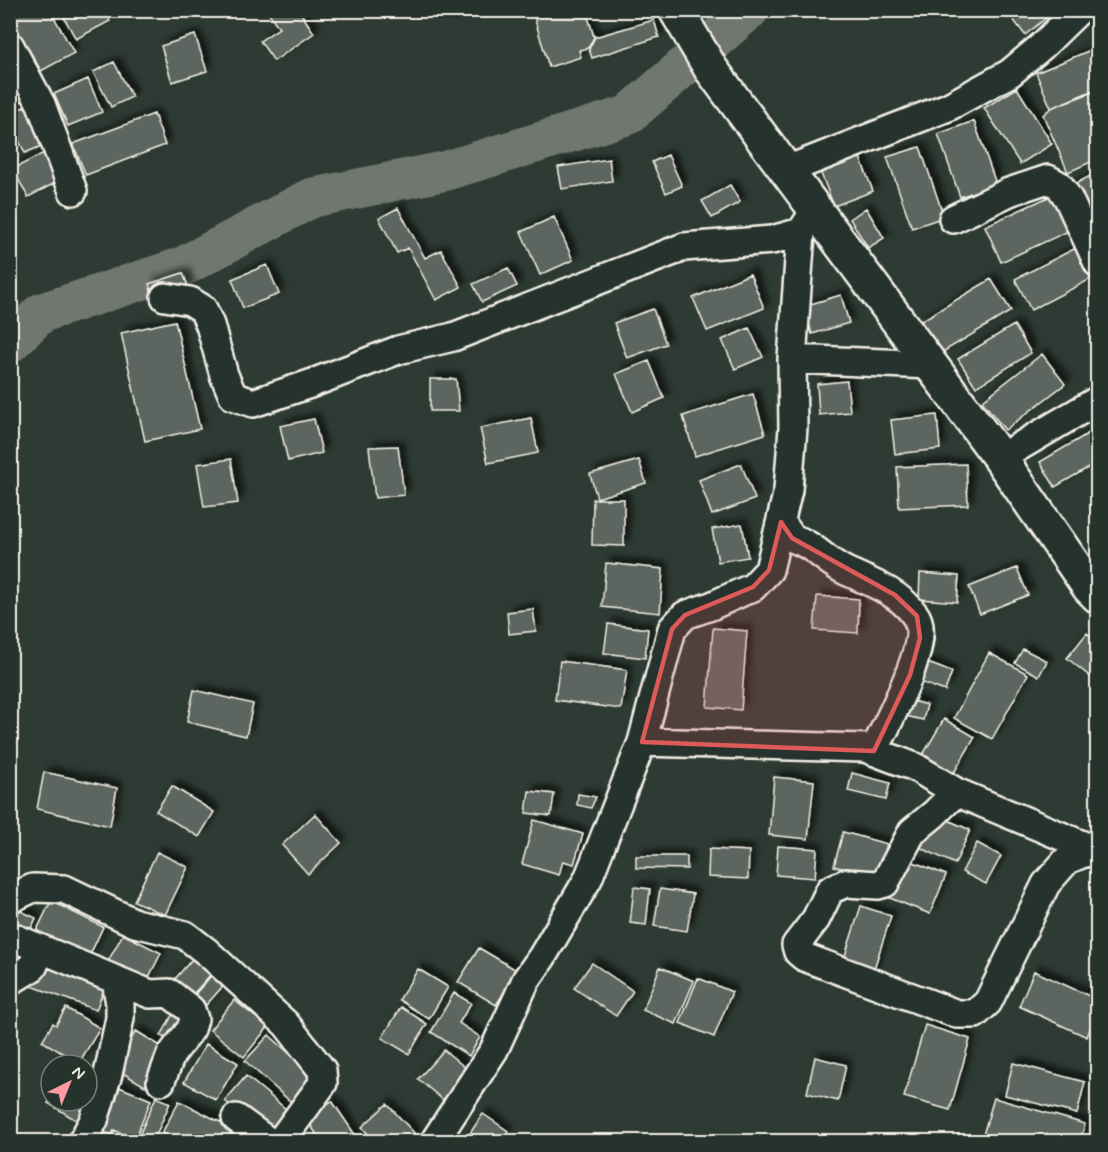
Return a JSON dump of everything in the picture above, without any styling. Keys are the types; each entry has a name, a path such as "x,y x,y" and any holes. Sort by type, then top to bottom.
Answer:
{"street":[{"path":"787,170 948,106 1010,73 1079,10"},
{"path":"684,24 711,69 787,170 808,220 931,365 1000,458 1089,587 1098,596"},
{"path":"10,46 41,104 73,191"},
{"path":"953,219 1009,192 1048,179 1059,185 1068,198 1098,263"},
{"path":"165,297 190,301 202,309 210,325 224,375 233,396 253,403 398,350 453,337 684,247 772,240 808,220"},
{"path":"434,1142 494,1050 526,980 588,879 642,742 672,629 685,615 711,606 753,586 769,570 788,490 793,428 792,359 808,220"},
{"path":"792,359 931,365"},
{"path":"1000,458 1098,400"},
{"path":"781,522 792,538 803,541 842,569 895,595 917,616 920,638 910,675 874,751"},
{"path":"642,742 865,748 915,766 956,792 1096,850"},
{"path":"956,792 934,814 912,831 885,883 878,885 846,883 830,890 816,919 796,945 798,952 804,957 957,1014 975,1014 988,1002 1046,884 1067,860 1096,850"},
{"path":"10,899 33,888 64,889 135,923 185,935 207,952 286,1024 322,1070 323,1083 280,1142"},
{"path":"10,936 150,994 169,993 191,1011 194,1019 191,1029 171,1055 161,1081"},
{"path":"10,981 33,967 40,950"},
{"path":"82,1142 94,1120 120,1018 116,980"},
{"path":"236,1118 269,1142"}],"highlighted area":[{"path":"781,522 792,538 895,595 917,616 920,638 910,675 874,751 642,742 672,629 685,615 753,587 769,570"}],"building":[{"path":"10,10 50,10 74,53 41,71 10,18"},
{"path":"60,10 105,10 110,21 76,39"},
{"path":"267,10 307,10 302,15 314,33 274,61 260,41 279,28"},
{"path":"532,10 586,10 594,37 588,48 579,50 581,57 549,67"},
{"path":"1006,10 1056,10 1025,35"},
{"path":"654,20 659,37 592,58 589,49 595,37"},
{"path":"195,35 207,71 172,82 161,46"},
{"path":"1098,47 1098,88 1051,108 1036,73"},
{"path":"114,62 132,97 111,107 93,72"},
{"path":"15,73 30,96 10,108 10,76"},
{"path":"88,79 102,112 68,126 54,94"},
{"path":"1017,88 1052,144 1020,164 984,108"},
{"path":"1098,90 1098,159 1068,172 1043,115 1051,108"},
{"path":"33,103 51,142 25,153 10,122 10,113"},
{"path":"154,114 165,145 86,175 73,144"},
{"path":"974,121 996,184 960,197 938,134"},
{"path":"920,147 944,217 912,228 887,157"},
{"path":"48,151 63,179 28,197 13,169"},
{"path":"668,155 682,186 666,193 652,162"},
{"path":"859,155 873,191 834,206 820,171"},
{"path":"609,159 612,181 562,189 558,167"},
{"path":"1098,172 1098,217 1088,222 1069,187"},
{"path":"730,185 740,202 712,218 702,201"},
{"path":"1055,194 1071,230 1001,262 985,226"},
{"path":"398,208 425,258 441,250 461,287 436,300 408,248 397,253 379,218"},
{"path":"866,208 884,238 868,248 850,219"},
{"path":"554,217 573,260 540,275 521,232"},
{"path":"1076,248 1091,279 1031,310 1015,279"},
{"path":"267,265 279,294 243,308 232,279"},
{"path":"508,268 517,286 482,302 473,284"},
{"path":"183,273 189,289 154,300 149,284"},
{"path":"750,274 764,308 707,331 693,298"},
{"path":"991,279 1011,311 941,353 921,321"},
{"path":"841,295 849,323 812,334 804,306"},
{"path":"653,309 666,344 627,358 614,323"},
{"path":"175,321 200,429 145,441 121,333"},
{"path":"1014,325 1031,353 976,387 958,359"},
{"path":"749,328 763,357 735,369 722,340"},
{"path":"1042,354 1065,384 1005,430 982,401"},
{"path":"649,361 664,398 632,412 616,374"},
{"path":"430,379 456,379 459,411 430,411"},
{"path":"847,381 850,412 819,415 817,384"},
{"path":"753,394 765,434 695,456 683,416"},
{"path":"937,415 940,449 895,454 891,420"},
{"path":"531,418 538,453 488,463 480,428"},
{"path":"314,419 322,453 288,461 280,426"},
{"path":"1089,433 1098,446 1098,462 1055,487 1040,462"},
{"path":"398,446 404,495 375,498 369,447"},
{"path":"231,459 238,503 204,507 197,464"},
{"path":"639,460 646,483 597,498 590,474"},
{"path":"741,464 755,499 712,515 699,480"},
{"path":"966,464 968,505 899,508 897,467"},
{"path":"593,499 624,499 624,546 592,545"},
{"path":"742,524 748,557 718,562 712,529"},
{"path":"606,563 663,569 660,613 602,607"},
{"path":"1017,568 1028,595 980,614 969,587"},
{"path":"920,573 959,576 957,602 919,599"},
{"path":"817,596 859,599 858,633 814,630"},
{"path":"533,609 536,631 509,634 507,612"},
{"path":"608,624 648,629 645,658 604,653"},
{"path":"713,628 747,631 741,710 707,707"},
{"path":"1087,633 1098,642 1098,674 1093,679 1067,658"},
{"path":"1023,649 1047,661 1039,676 1015,663"},
{"path":"989,653 1028,674 992,739 954,718"},
{"path":"560,661 627,670 621,709 555,700"},
{"path":"922,661 952,672 945,691 915,680"},
{"path":"194,690 253,704 246,736 187,722"},
{"path":"905,699 927,705 923,720 901,715"},
{"path":"944,719 975,737 952,776 921,758"},
{"path":"44,772 117,788 110,826 37,809"},
{"path":"852,773 890,783 886,800 848,791"},
{"path":"774,777 814,781 808,839 769,835"},
{"path":"172,786 214,812 199,837 156,811"},
{"path":"529,791 554,794 551,816 526,813"},
{"path":"578,794 596,797 591,808 577,805"},
{"path":"315,814 341,843 308,874 282,845"},
{"path":"934,814 970,830 955,864 919,847"},
{"path":"534,820 583,834 574,864 563,861 559,875 522,864"},
{"path":"843,832 887,844 877,878 834,866"},
{"path":"977,843 1001,856 986,884 962,872"},
{"path":"778,846 817,849 815,878 776,875"},
{"path":"709,849 749,851 748,879 708,877"},
{"path":"157,852 188,867 165,915 134,901"},
{"path":"636,856 687,856 687,869 636,868"},
{"path":"906,859 946,875 930,914 890,898"},
{"path":"634,887 650,889 646,925 630,923"},
{"path":"660,889 693,894 687,931 654,926"},
{"path":"51,901 103,927 87,961 34,936"},
{"path":"861,906 891,916 872,975 842,965"},
{"path":"14,908 36,918 26,939 10,932 10,916"},
{"path":"123,934 161,953 145,985 106,965"},
{"path":"479,948 518,971 496,1005 458,982"},
{"path":"44,954 108,979 96,1010 32,986"},
{"path":"193,958 211,974 187,1001 169,986"},
{"path":"592,963 633,991 616,1016 574,988"},
{"path":"660,967 694,981 676,1024 643,1010"},
{"path":"418,969 448,987 429,1019 399,1000"},
{"path":"1034,971 1098,1000 1098,1008 1087,1037 1019,1006"},
{"path":"211,976 223,986 200,1012 188,1002"},
{"path":"698,978 732,992 714,1037 680,1023"},
{"path":"454,993 471,1003 459,1023 480,1037 469,1056 431,1032"},
{"path":"234,1000 268,1027 244,1057 210,1030"},
{"path":"401,1007 427,1024 409,1054 382,1038"},
{"path":"66,1008 100,1028 85,1053 62,1053 42,1041 53,1023 56,1025"},
{"path":"176,1008 189,1016 174,1043 161,1036"},
{"path":"925,1025 970,1039 950,1110 904,1097"},
{"path":"136,1031 167,1050 145,1086 114,1068"},
{"path":"269,1035 314,1076 291,1102 245,1061"},
{"path":"206,1044 238,1063 216,1100 184,1082"},
{"path":"444,1050 468,1070 443,1100 418,1079"},
{"path":"815,1057 846,1065 838,1101 807,1093"},
{"path":"1013,1063 1085,1082 1077,1114 1005,1095"},
{"path":"246,1076 292,1114 272,1139 225,1101"},
{"path":"114,1085 151,1100 135,1139 114,1130 112,1135 97,1130"},
{"path":"156,1097 170,1103 153,1142 145,1142 138,1138"},
{"path":"994,1098 1085,1124 1080,1142 1007,1142 983,1135"},
{"path":"179,1101 234,1129 227,1142 178,1142 162,1133"},
{"path":"332,1101 360,1142 322,1142 306,1119"},
{"path":"387,1104 416,1135 409,1142 375,1142 362,1127"},
{"path":"64,1113 84,1113 79,1122"},
{"path":"483,1114 508,1131 501,1142 464,1142"}],"waterway":[{"path":"10,343 41,313 182,267 311,198 445,171 628,115 749,10"}]}
